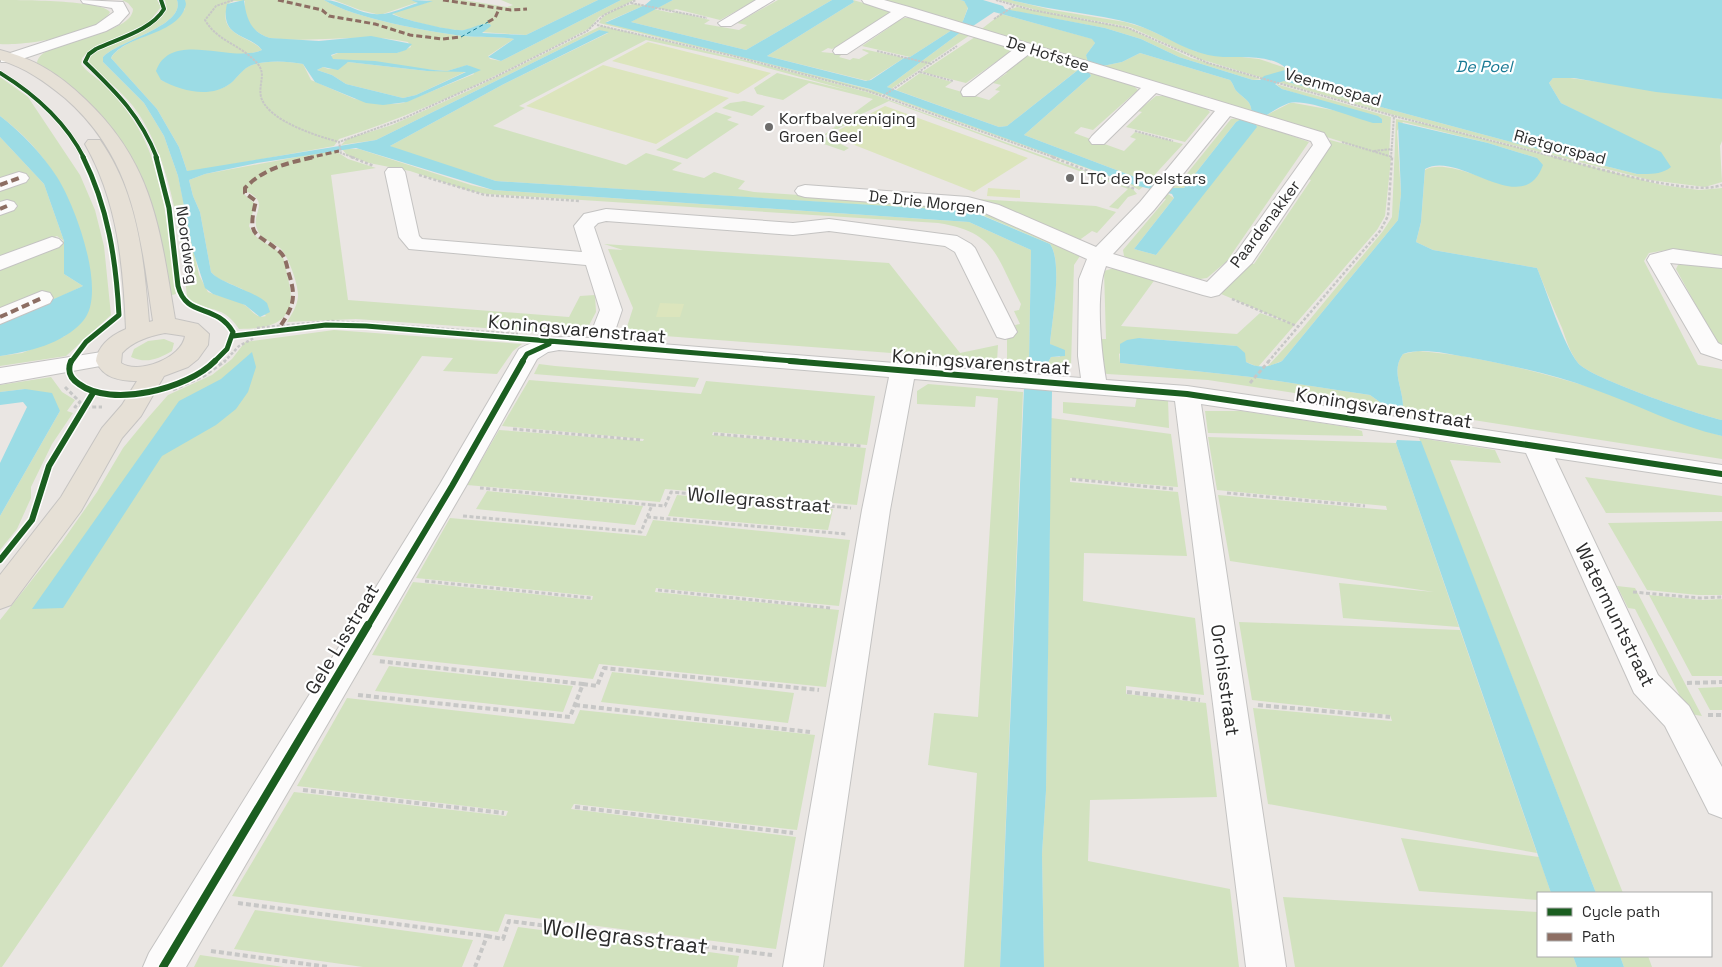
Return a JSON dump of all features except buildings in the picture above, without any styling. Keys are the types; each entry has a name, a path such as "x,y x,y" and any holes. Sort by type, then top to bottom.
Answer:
{"main road":[{"name":"Noordweg","path":"2,56 23,60 68,92 90,113 131,171 148,227 165,326"},
{"path":"2,56 9,64 37,84 75,116 111,175 128,230 138,332"},
{"path":"0,597 71,504 111,434 132,410 124,380 117,345 138,332 165,326 179,326 190,329 197,334 198,342 194,350 184,358 155,371 124,380"}],"street":[{"path":"2,56 64,40 108,24 122,13 118,5 88,0"},
{"path":"726,23 767,0"},
{"name":"De Hofstee","path":"869,0 1226,109"},
{"path":"841,51 904,10"},
{"path":"972,89 1026,48"},
{"path":"1098,140 1152,86"},
{"path":"1094,385 1090,356 1090,279 1099,258 1226,109 1318,137"},
{"name":"Paardenakker","path":"1210,290 1244,258 1269,224 1322,145 1318,137"},
{"path":"395,172 409,237 416,245 594,259"},
{"path":"0,186 18,178"},
{"name":"De Drie Morgen","path":"805,191 968,203 992,209 1056,236 1099,258"},
{"name":"Koningsvarenstraat","path":"598,346 611,310 584,226 591,218 606,215 793,229 829,225 868,228 896,235 944,239 956,242 964,248 1005,332"},
{"path":"0,264 52,243"},
{"path":"1722,262 1673,255 1658,260 1709,348 1722,353"},
{"path":"1099,258 1210,290"},
{"path":"0,317 42,298"},
{"name":"Koningsvarenstraat","path":"559,342 1187,394 1722,474"},
{"name":"Gele Lisstraat","path":"169,957 452,486 527,354 541,346 559,342"},
{"path":"804,963 874,523 903,371"},
{"path":"0,376 124,380"},
{"name":"Orchisstraat","path":"1187,394 1212,588 1266,967"},
{"name":"Watermuntstraat","path":"1536,446 1646,684 1676,716 1722,802"}],"path":[{"path":"233,0 213,6 205,20 210,32 259,65 264,74 261,97 270,110 314,135 339,143 391,124 469,90 596,25 604,15 636,0"},
{"path":"630,3 672,12 676,10 726,23"},
{"path":"884,95 932,64 1015,5"},
{"path":"596,25 758,62 884,95 1114,180 1157,191"},
{"path":"905,58 932,64"},
{"path":"920,72 972,89"},
{"path":"1112,126 1195,146"},
{"path":"1318,137 1392,157"},
{"path":"339,143 339,151"},
{"path":"1371,151 1392,149"},
{"path":"1210,290 1298,327"},
{"path":"281,324 332,321 373,322 553,336 559,342"},
{"path":"80,415 94,393 124,380 189,378 220,358 231,344"},
{"path":"485,427 642,440"},
{"path":"714,434 888,448"},
{"path":"435,514 641,532 652,505 452,486"},
{"path":"396,578 590,598"},
{"path":"658,590 860,610"},
{"path":"1602,590 1700,598 1722,597"},
{"path":"840,736 575,705 583,684 597,686 604,668 846,693"},
{"path":"271,786 504,813"},
{"path":"575,807 824,837"},
{"path":"204,898 487,936 475,967"},
{"path":"169,957 328,967"}],"green space":[{"path":"0,0 77,3 104,8 110,12 103,20 92,27 77,33 42,41 0,44"},
{"path":"122,0 157,0 161,7 148,23 89,51 82,58 81,64 110,91 126,110 144,139 153,160 168,227 176,294 168,296 140,178 37,64 41,55 52,48 118,26 129,19 133,9"},
{"path":"165,0 177,0 177,9 171,18 149,32 111,51 103,57 103,62 144,103 164,136 178,176 199,275 208,292 242,303 257,315 266,316 242,289 217,278 211,272 200,212 189,180 205,174 334,150 348,159 376,168 331,175 348,300 569,317 580,296 595,295 596,312 587,329 572,334 356,319 287,322 294,310 298,297 295,279 280,248 259,233 256,223 258,200 248,192 244,194 255,204 249,226 252,232 259,239 276,249 285,262 291,293 287,312 282,319 274,324 264,327 239,329 225,314 199,306 193,302 187,297 172,197 157,148 133,106 89,63 90,56 99,49 141,31 160,18 167,9"},
{"path":"185,0 324,0 353,13 412,28 464,36 514,39 488,56 490,59 501,61 621,0 634,0 599,17 590,28 498,74 404,116 339,139 334,146 190,172 187,171 179,147 157,109 111,58 125,45 168,25 178,18 185,9","holes":["245,1 245,14 250,24 258,33 270,38 305,40 390,39 408,42 411,47 397,53 338,53 331,56 332,59 447,71 468,65 474,74 403,103 394,104 355,99 311,80 303,64 290,62 258,63 252,65 228,85 213,90 194,90 161,80 181,51 243,54 262,50 236,33 226,22 229,3"]},
{"path":"334,0 411,0 418,2 380,15"},
{"path":"426,0 464,0 507,7 513,5 501,0 598,0 526,35 481,32 490,24 483,24 464,30 449,29 416,22 392,13 432,1"},
{"path":"673,0 756,0 720,20 676,9 671,11 657,8"},
{"path":"778,0 832,0 746,50 631,22 654,9 710,20 704,24 739,30 747,25 737,23"},
{"path":"853,0 888,10 890,14 832,49 828,48 821,52 842,54 839,57 850,60 853,58 859,59 869,53 863,49 904,58 868,81 767,56 854,2"},
{"path":"879,0 960,0 964,1 968,7 963,21 959,25 945,20 949,18 936,17"},
{"path":"999,0 1011,0 1052,10 1125,22 1145,28 1197,52 1259,59 1286,68 1263,78 1200,59 1130,27 1040,11"},
{"path":"635,4 643,6 606,22 884,93 881,95 767,64 599,23 601,19 614,10"},
{"path":"1017,7 1127,28 1191,58 1261,79 1253,80 1179,57 1141,39 1105,28 1008,10"},
{"path":"1001,14 1093,39 1095,43 1086,55 1089,61 1087,63 979,31"},
{"path":"904,18 913,18 952,30 910,57 862,46 890,27 888,26"},
{"path":"601,26 765,65 867,92 1132,188 1137,194 1128,197 1118,209 1109,207 1128,189 889,101 843,123 845,125 824,136 849,148 844,151 824,144 821,137 873,99 809,83 783,100 757,94 754,88 777,73 851,91 742,61 646,40 519,106 525,108 493,126 626,165 646,153 682,163 672,170 704,178 714,172 745,181 738,189 754,192 964,206 976,209 1076,250 1074,254 1080,256 1074,265 1071,365 1046,366 1051,357 1060,357 1057,348 1050,344 1056,264 1054,252 1050,244 975,212 496,181 400,151 390,146 502,85 608,33 599,30 376,140 341,145 347,139 392,125 470,90"},
{"path":"961,32 970,35 891,89 887,87"},
{"path":"975,37 1010,47 1013,50 966,83 922,72"},
{"path":"648,42 771,73 738,94 612,61"},
{"path":"1140,53 1230,80 1236,90 1250,105 1251,114 1209,101 1212,98 1201,95 1197,97 1098,67 1122,62"},
{"path":"1035,55 1079,69 1007,126 999,127 896,90 920,73 952,82 945,87 989,100 1000,91 995,90 1001,85 993,83 1007,73 1004,71 1023,57"},
{"path":"348,62 427,71 467,71 416,95 403,98 346,84 332,75 317,70 323,67 333,68"},
{"path":"603,65 729,98 656,144 526,106"},
{"path":"1089,72 1133,85 1138,90 1093,130 1081,127 1074,133 1124,151 1136,139 1130,137 1135,132 1183,144 1148,182 1024,135 1091,76"},
{"path":"0,77 28,97 80,175 95,210 104,246 111,315 66,356 0,366 0,356 22,353 65,336 86,294 90,277 74,213 56,177 31,144 0,116"},
{"path":"1563,77 1722,99 1722,141 1720,146 1722,182 1705,187 1650,180 1394,115 1278,82 1284,81 1637,174 1608,127 1561,103 1549,83 1553,78"},
{"path":"1276,84 1391,117 1389,157 1391,159 1385,216 1377,230 1258,367 1246,362 1237,346 1139,338 1119,354 1120,363 1251,377 1370,395 1387,407 1208,380 1107,374 1101,371 1100,339 1106,339 1104,271 1114,268 1156,278 1121,326 1237,334 1260,313 1292,324 1214,291 1248,263 1254,264 1311,180 1308,179 1330,140 1368,150 1263,117 1290,103 1294,103 1382,119 1282,89"},
{"path":"888,95 1130,183 1144,186 1139,190 1125,182 886,96"},
{"path":"1156,96 1165,96 1205,107 1210,112 1185,142 1126,127 1142,112 1138,111"},
{"path":"744,101 765,106 752,116 722,108 730,103"},
{"path":"885,106 1028,158 974,192 829,135"},
{"path":"716,112 732,117 727,120 739,124 687,159 656,150"},
{"path":"1238,118 1243,120 1236,122 1184,188 1168,188 1170,185 1177,186 1231,119"},
{"path":"1396,119 1425,124 1662,185 1699,190 1722,188 1722,255 1673,249 1649,253 1644,261 1698,365 1722,369 1722,420 1669,404 1602,378 1578,363 1568,346 1537,268 1433,250 1416,242 1421,222 1425,170 1432,167 1449,168 1468,172 1492,181 1537,158 1488,143 1403,122 1397,131 1401,194 1398,220 1282,361 1267,367 1302,329 1383,231 1392,217"},
{"path":"1255,123 1309,142 1227,261 1207,278 1200,279 1131,260 1124,256 1123,250 1166,199 1159,197 1165,192 1174,198 1134,249 1156,255"},
{"path":"0,137 44,184 64,241 57,236 0,259 0,187 28,175 26,174 0,184"},
{"path":"342,149 359,149 471,185 493,190 969,222 1031,250 1029,364 1007,363 1007,335 1017,331 1015,325 1020,324 1014,311 1019,310 1021,304 999,260 984,240 957,227 938,223 487,194 470,191 410,171 369,163 347,155"},
{"path":"988,188 1020,190 1020,198 987,196"},
{"path":"977,199 1096,206 1116,212 1097,233 1092,231 1078,241"},
{"path":"64,241 64,274 83,286 51,301 0,313 0,268"},
{"path":"604,244 889,263 960,353 998,345 997,361 625,333 633,308 608,249 623,250"},
{"path":"1678,265 1722,268 1722,345 1715,340 1676,269"},
{"path":"660,303 684,304 680,317 656,317"},
{"path":"334,330 522,344 513,351 497,374 443,371 453,358 422,356 2,967 0,967 0,620 62,542 97,492 123,448 168,395 212,375 232,359 245,342"},
{"path":"164,339 174,343 172,351 152,360 131,357 134,349 148,341"},
{"path":"1418,351 1503,364 1566,380 1603,392 1687,425 1722,436 1722,459 1403,409 1398,374 1399,361 1403,354"},
{"path":"539,364 699,378 695,387 534,374"},
{"path":"51,377 62,392 75,400 67,411 73,413 52,444 31,487 31,498 17,529 0,550 0,516 60,411 25,389 0,392 0,385"},
{"path":"529,380 701,394 706,381 875,396 867,445 713,432 712,435 866,448 857,505 665,489 660,502 467,485 499,430 643,441 644,439 502,426"},
{"path":"928,384 1023,392 1000,967 964,967 977,773 928,765 934,713 978,717 998,398 976,396 975,407 917,404 917,391"},
{"path":"1137,396 1168,400 1169,428 1063,413 1063,402 1135,407"},
{"path":"1205,411 1242,411 1347,427 1362,431 1363,436 1208,433"},
{"path":"1051,418 1171,434 1178,487 1070,478 1070,482 1178,492 1187,556 1084,553 1083,601 1195,618 1204,695 1126,686 1126,694 1206,703 1217,797 1090,800 1088,861 1230,889 1239,967 1044,967 1042,854 1046,791"},
{"path":"1208,437 1396,443 1459,627 1343,618 1339,583 1434,592 1230,561 1218,495 1387,510 1386,506 1217,490"},
{"path":"1419,438 1495,450 1501,463 1450,460 1623,892 1596,892"},
{"path":"1585,477 1722,496 1722,512 1606,513"},
{"path":"487,491 643,506 635,525 476,509"},
{"path":"677,495 833,509 828,530 668,516"},
{"path":"450,518 646,536 653,520 850,540 839,606 656,588 655,592 839,610 826,687 599,664 593,679 372,655 413,582 592,600 593,596 416,578"},
{"path":"1722,521 1722,595 1698,595 1647,590 1608,523"},
{"path":"1617,586 1635,588 1702,716 1684,713 1668,694 1679,694 1635,609 1628,608"},
{"path":"1649,595 1702,600 1722,599 1722,676 1692,676"},
{"path":"1239,622 1460,630 1537,853 1268,804 1253,708 1392,721 1390,715 1252,700"},
{"path":"389,666 573,686 563,712 375,691"},
{"path":"612,672 794,693 788,723 601,702"},
{"path":"1722,687 1722,710 1710,710 1698,688"},
{"path":"347,698 574,724 580,710 815,735 797,830 574,804 571,809 796,837 776,949 505,914 498,932 232,896 294,792 506,816 508,811 297,786"},
{"path":"1401,838 1539,857 1551,892 1537,892 1537,900 1419,891"},
{"path":"1283,897 1537,912 1537,957 1573,957 1577,967 1295,967"},
{"path":"255,910 473,940 462,967 363,967 234,949"},
{"path":"518,927 739,956 737,967 503,967"},
{"path":"200,955 284,967 194,967"},
{"path":"1620,957 1648,957 1652,967 1624,967"}],"water":[{"path":"177,0 185,0 186,4 182,15 174,23 128,44 118,50 111,58 157,109 179,147 187,171 376,140 599,30 609,32 502,85 390,146 496,181 967,211 981,215 1050,244 1056,264 1056,277 1050,344 1065,350 1065,356 1051,357 1046,366 1029,364 1031,250 969,222 493,190 356,148 257,163 205,174 189,180 200,212 211,272 222,280 267,303 270,312 260,317 245,305 213,294 205,288 193,251 178,176 164,136 144,103 103,62 103,57 111,51 149,32 171,18 177,9"},
{"path":"244,0 250,23 258,32 270,38 319,41 371,36 412,44 406,50 397,53 337,53 331,55 333,59 375,61 447,71 467,65 481,70 407,102 383,105 366,103 315,82 303,64 290,62 258,63 249,66 231,83 214,91 196,92 161,80 156,71 164,59 175,52 203,50 249,53 262,50 231,30 227,24 227,4","holes":["348,62 427,71 466,72 416,95 403,98 346,84 332,75 317,70 323,67 338,70"]},
{"path":"324,0 338,2 373,14 385,14 418,3 411,0 433,1 392,14 416,22 450,29 464,30 490,24 491,26 482,33 526,35 598,0 621,0 501,61 488,57 514,39 464,36 412,28 353,13"},
{"name":"De Poel","path":"651,0 673,0 631,22 746,50 832,0 853,0 854,2 767,56 866,81 871,80 904,58 910,57 952,30 961,32 887,87 999,127 1007,126 1088,62 1086,55 1095,43 1092,39 994,12 970,28 959,25 963,21 968,8 964,1 960,0 983,0 1003,6 1005,9 1105,28 1141,39 1179,57 1253,80 1260,80 1264,76 1285,70 1286,68 1278,63 1258,58 1208,55 1180,45 1153,31 1134,24 1011,0 1722,0 1722,99 1656,92 1574,78 1553,78 1549,83 1561,103 1661,152 1671,167 1659,173 1637,174 1284,81 1275,84 1282,89 1378,116 1382,119 1382,123 1373,123 1306,103 1289,103 1276,109 1255,123 1257,127 1156,255 1134,249 1174,198 1172,194 1134,185 870,89 605,23 645,5","holes":["1140,53 1230,80 1236,90 1250,105 1251,114 1236,122 1184,188 1168,188 1148,182 1024,135 1091,76 1089,72 1098,67 1122,62"]},
{"path":"0,116 38,152 57,177 64,190 80,227 91,271 92,291 90,308 83,321 66,336 44,346 0,356 0,323 83,286 64,274 64,241 44,184 0,137"},
{"path":"1398,122 1488,143 1537,158 1543,165 1534,180 1521,186 1506,186 1455,168 1439,165 1425,169 1421,222 1416,242 1433,250 1537,268 1561,331 1578,363 1602,378 1669,404 1722,420 1722,436 1689,427 1609,395 1562,379 1499,363 1435,352 1419,351 1403,354 1399,361 1398,374 1403,409 1387,407 1370,395 1251,377 1120,363 1120,344 1127,340 1139,338 1237,346 1245,353 1246,362 1255,366 1268,366 1282,361 1398,220 1401,194"},
{"path":"252,352 256,367 248,392 236,409 216,425 162,456 63,608 32,609 179,401 221,379"},
{"path":"1024,388 1052,391 1046,791 1042,854 1044,967 1000,967"},
{"path":"25,389 52,393 60,411 0,516 0,463 27,407 23,402 0,405 0,392"},
{"path":"1397,440 1421,441 1596,892 1551,892 1396,443"},
{"path":"1573,957 1620,957 1624,967 1577,967"}],"ferry route":[{"path":"461,37 488,22"}],"marked path":[{"path":"278,0 322,10 329,16 375,24 410,35 443,39 461,37"},
{"path":"443,0 511,10 527,9"},
{"path":"488,22 495,18 499,9"},
{"path":"281,325 292,308 294,289 283,254 258,237 253,229 251,221 256,201 245,193 245,188 254,179 276,167 339,151"},
{"path":"0,185 19,178"},
{"path":"0,209 7,206"},
{"path":"0,317 42,298"}],"cycle path":[{"path":"0,73 23,87 44,104 63,125 79,149 92,174 102,201 109,229 114,258 119,315 92,336 75,355 69,367 73,380 88,391 110,395 136,394 163,388 189,378 212,365 227,349 233,332 228,323 221,317 192,306 182,298 178,286 175,247 166,191 151,143 144,128 130,107 85,62 89,54 96,49 149,24 160,16 164,9 161,0"},
{"path":"233,336 326,325 366,326 1187,394 1722,474"},
{"path":"163,967 452,486 527,354 549,344"},
{"path":"0,560 32,520 42,483 49,466 93,393"}],"place":[{"name":"Korfbalvereniging Groen Geel","path":"769,127"},
{"name":"LTC de Poelstars","path":"1070,178"}]}
